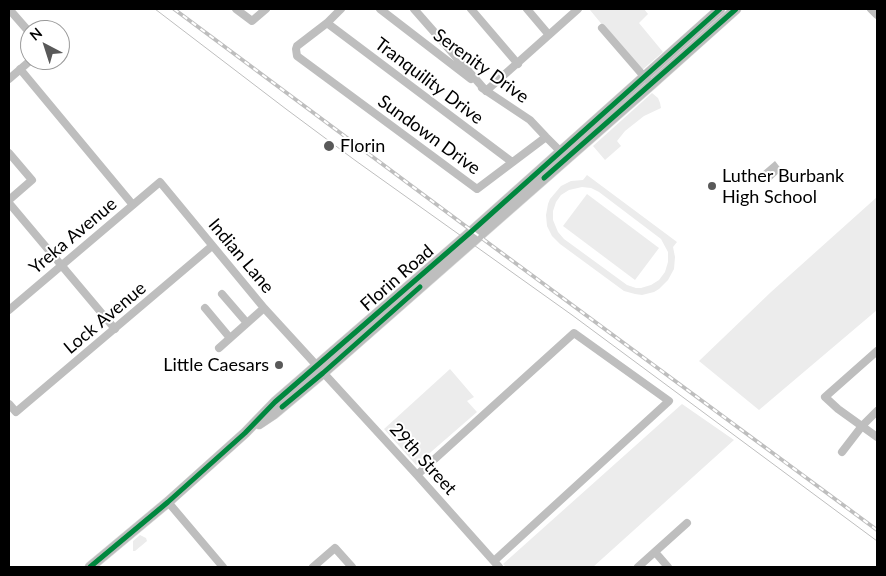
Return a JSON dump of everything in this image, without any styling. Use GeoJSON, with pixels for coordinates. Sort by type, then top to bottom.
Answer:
{"type":"FeatureCollection","features":[{"type":"Feature","properties":{"kind":"main road","name":"Florin Road"},"geometry":{"type":"LineString","coordinates":[[320,369],[559,166],[720,9]]}},
{"type":"Feature","properties":{"kind":"main road","name":"Florin Road"},"geometry":{"type":"LineString","coordinates":[[90,567],[168,502],[245,433],[274,414],[320,369],[588,127],[736,9]]}},
{"type":"Feature","properties":{"kind":"main road"},"geometry":{"type":"LineString","coordinates":[[559,166],[561,152]]}},
{"type":"Feature","properties":{"kind":"street"},"geometry":{"type":"LineString","coordinates":[[9,9],[20,22]]}},
{"type":"Feature","properties":{"kind":"street"},"geometry":{"type":"LineString","coordinates":[[236,9],[252,21],[266,9]]}},
{"type":"Feature","properties":{"kind":"street"},"geometry":{"type":"LineString","coordinates":[[327,23],[341,9]]}},
{"type":"Feature","properties":{"kind":"street","name":"Serenity Drive"},"geometry":{"type":"LineString","coordinates":[[380,9],[486,91],[530,120],[561,152]]}},
{"type":"Feature","properties":{"kind":"street"},"geometry":{"type":"LineString","coordinates":[[414,9],[486,91],[578,9]]}},
{"type":"Feature","properties":{"kind":"street"},"geometry":{"type":"LineString","coordinates":[[471,9],[518,64]]}},
{"type":"Feature","properties":{"kind":"street"},"geometry":{"type":"LineString","coordinates":[[527,9],[549,35]]}},
{"type":"Feature","properties":{"kind":"street"},"geometry":{"type":"LineString","coordinates":[[871,9],[877,15]]}},
{"type":"Feature","properties":{"kind":"street","name":"Sundown Drive"},"geometry":{"type":"LineString","coordinates":[[327,23],[298,45],[296,53],[300,59],[477,189],[546,137]]}},
{"type":"Feature","properties":{"kind":"street","name":"Tranquility Drive"},"geometry":{"type":"LineString","coordinates":[[327,23],[512,162]]}},
{"type":"Feature","properties":{"kind":"street"},"geometry":{"type":"LineString","coordinates":[[602,28],[648,80]]}},
{"type":"Feature","properties":{"kind":"street"},"geometry":{"type":"LineString","coordinates":[[9,79],[20,69]]}},
{"type":"Feature","properties":{"kind":"street"},"geometry":{"type":"LineString","coordinates":[[21,70],[133,205]]}},
{"type":"Feature","properties":{"kind":"street"},"geometry":{"type":"LineString","coordinates":[[9,153],[32,180],[9,202],[115,328]]}},
{"type":"Feature","properties":{"kind":"street","name":"Indian Lane"},"geometry":{"type":"LineString","coordinates":[[133,205],[160,182],[264,308],[320,369]]}},
{"type":"Feature","properties":{"kind":"street","name":"Yreka Avenue"},"geometry":{"type":"LineString","coordinates":[[9,310],[133,205]]}},
{"type":"Feature","properties":{"kind":"street","name":"Lock Avenue"},"geometry":{"type":"LineString","coordinates":[[9,404],[16,412],[212,246]]}},
{"type":"Feature","properties":{"kind":"street"},"geometry":{"type":"LineString","coordinates":[[222,294],[247,323]]}},
{"type":"Feature","properties":{"kind":"street"},"geometry":{"type":"LineString","coordinates":[[204,308],[230,338]]}},
{"type":"Feature","properties":{"kind":"street"},"geometry":{"type":"LineString","coordinates":[[219,348],[264,308]]}},
{"type":"Feature","properties":{"kind":"street"},"geometry":{"type":"LineString","coordinates":[[417,475],[574,333],[669,401],[570,492],[496,564]]}},
{"type":"Feature","properties":{"kind":"street"},"geometry":{"type":"LineString","coordinates":[[877,351],[826,398],[877,437]]}},
{"type":"Feature","properties":{"kind":"street","name":"29th Street"},"geometry":{"type":"LineString","coordinates":[[320,369],[496,564]]}},
{"type":"Feature","properties":{"kind":"street"},"geometry":{"type":"LineString","coordinates":[[842,452],[862,426],[877,411]]}},
{"type":"Feature","properties":{"kind":"street"},"geometry":{"type":"LineString","coordinates":[[168,502],[223,567]]}},
{"type":"Feature","properties":{"kind":"street"},"geometry":{"type":"LineString","coordinates":[[638,567],[687,523]]}},
{"type":"Feature","properties":{"kind":"street"},"geometry":{"type":"LineString","coordinates":[[313,567],[335,548],[352,567]]}},
{"type":"Feature","properties":{"kind":"street"},"geometry":{"type":"LineString","coordinates":[[655,552],[668,567]]}},
{"type":"Feature","properties":{"kind":"shaded area"},"geometry":{"type":"Polygon","coordinates":[[[591,9],[644,9],[648,14],[639,23],[663,52],[642,70],[637,67],[591,9]]]}},
{"type":"Feature","properties":{"kind":"shaded area"},"geometry":{"type":"Polygon","coordinates":[[[652,93],[658,98],[661,108],[644,116],[625,131],[617,141],[621,146],[605,160],[593,146],[652,93]]]}},
{"type":"Feature","properties":{"kind":"shaded area"},"geometry":{"type":"Polygon","coordinates":[[[775,161],[782,170],[769,182],[761,173],[775,161]]]}},
{"type":"Feature","properties":{"kind":"shaded area"},"geometry":{"type":"Polygon","coordinates":[[[587,175],[677,242],[673,247],[675,257],[674,269],[668,280],[659,289],[642,295],[624,291],[560,244],[552,236],[547,226],[546,215],[550,199],[561,186],[571,181],[583,180],[587,175]],[[582,187],[569,190],[561,195],[553,211],[553,220],[558,232],[564,239],[627,285],[641,288],[659,280],[665,272],[668,262],[668,252],[661,239],[591,188],[582,187]]]}},
{"type":"Feature","properties":{"kind":"shaded area"},"geometry":{"type":"Polygon","coordinates":[[[587,194],[659,248],[635,280],[563,226],[587,194]]]}},
{"type":"Feature","properties":{"kind":"shaded area"},"geometry":{"type":"Polygon","coordinates":[[[877,197],[877,310],[759,410],[699,361],[771,292],[877,197]]]}},
{"type":"Feature","properties":{"kind":"shaded area"},"geometry":{"type":"Polygon","coordinates":[[[450,369],[474,397],[467,401],[477,412],[416,465],[384,429],[450,369]]]}},
{"type":"Feature","properties":{"kind":"shaded area"},"geometry":{"type":"Polygon","coordinates":[[[682,404],[734,440],[593,567],[506,567],[503,564],[682,404]]]}},
{"type":"Feature","properties":{"kind":"shaded area"},"geometry":{"type":"Polygon","coordinates":[[[140,535],[146,538],[147,541],[133,551],[133,541],[140,535]]]}},
{"type":"Feature","properties":{"kind":"tram line"},"geometry":{"type":"LineString","coordinates":[[155,9],[356,161],[572,315],[877,541]]}},
{"type":"Feature","properties":{"kind":"railway"},"geometry":{"type":"LineString","coordinates":[[174,9],[877,530]]}},
{"type":"Feature","properties":{"kind":"cycle path"},"geometry":{"type":"LineString","coordinates":[[90,567],[168,502],[245,433],[275,402],[472,231],[720,9]]}},
{"type":"Feature","properties":{"kind":"cycle path"},"geometry":{"type":"LineString","coordinates":[[544,178],[736,9]]}},
{"type":"Feature","properties":{"kind":"cycle path"},"geometry":{"type":"LineString","coordinates":[[282,407],[420,287]]}},
{"type":"Feature","properties":{"kind":"place","name":"Florin"},"geometry":{"type":"Point","coordinates":[329,146]}},
{"type":"Feature","properties":{"kind":"place","name":"Luther Burbank High School"},"geometry":{"type":"Point","coordinates":[712,186]}},
{"type":"Feature","properties":{"kind":"place","name":"Little Caesars"},"geometry":{"type":"Point","coordinates":[279,365]}}]}
